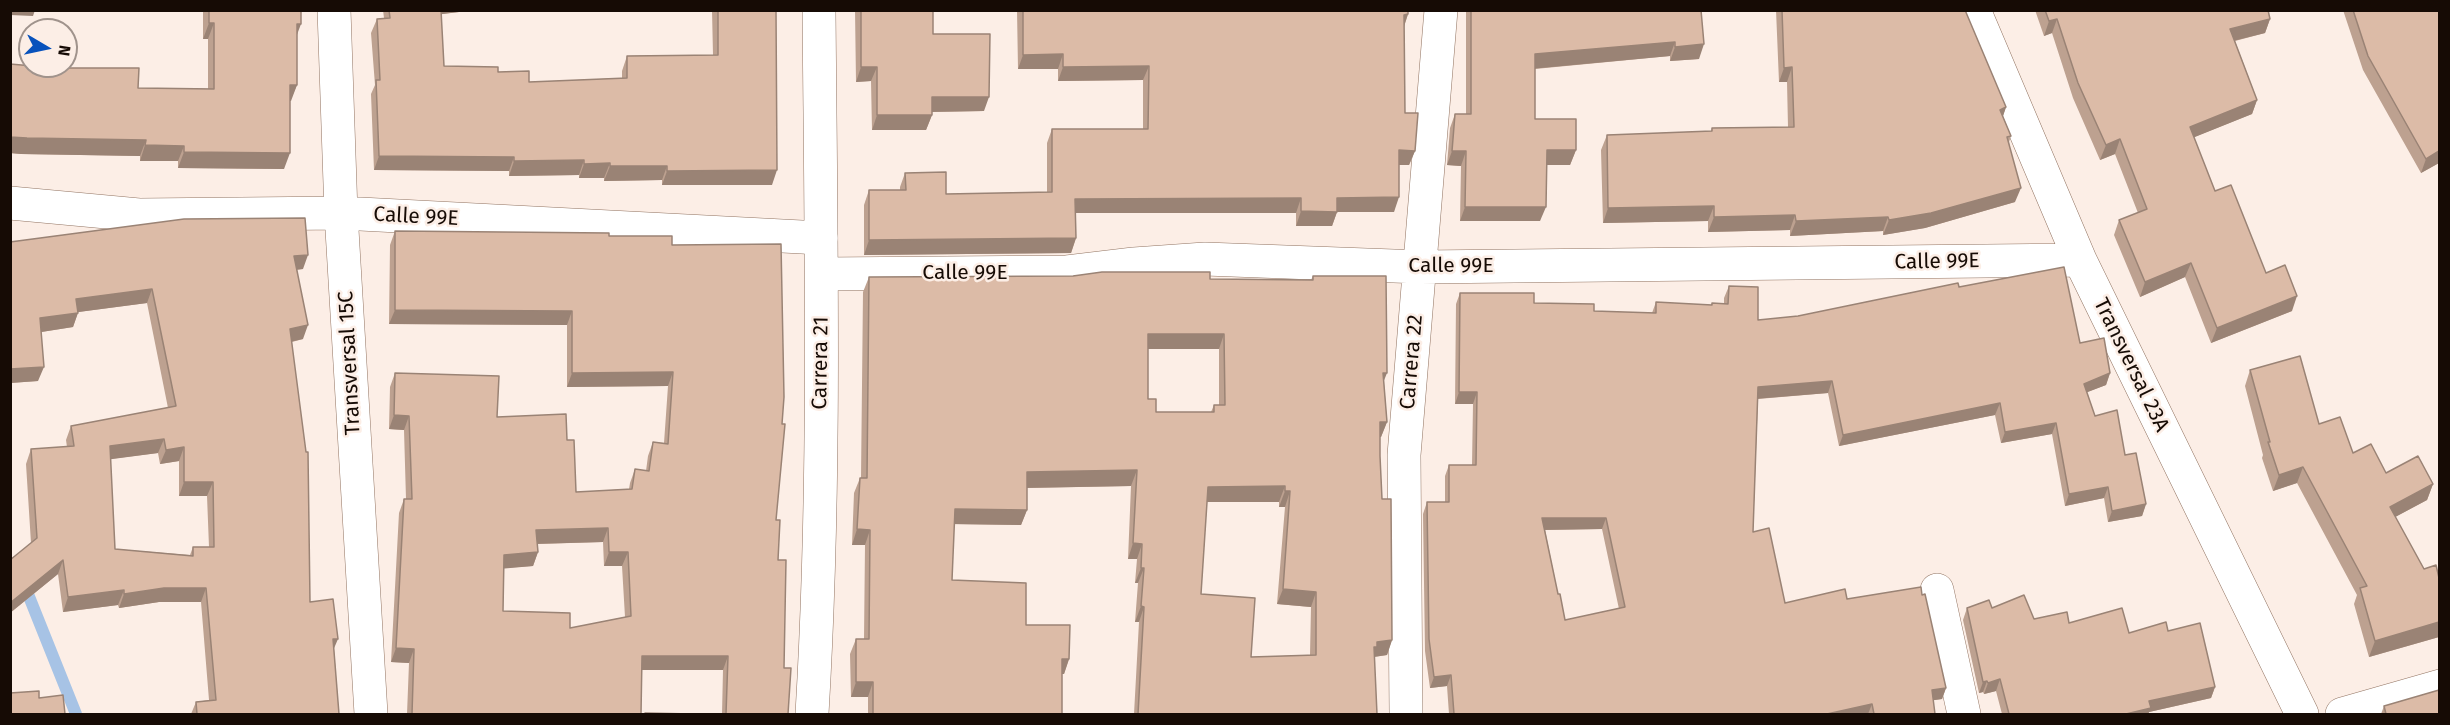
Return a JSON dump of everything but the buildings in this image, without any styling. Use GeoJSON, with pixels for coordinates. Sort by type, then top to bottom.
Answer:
{"type":"FeatureCollection","features":[{"type":"Feature","properties":{"kind":"street","name":"Transversal 15C"},"geometry":{"type":"LineString","coordinates":[[334,10],[341,213],[371,714]]}},
{"type":"Feature","properties":{"kind":"street","name":"Carrera 21"},"geometry":{"type":"LineString","coordinates":[[812,714],[819,585],[822,274],[819,10]]}},
{"type":"Feature","properties":{"kind":"street","name":"Carrera 22"},"geometry":{"type":"LineString","coordinates":[[1406,714],[1404,455],[1441,10]]}},
{"type":"Feature","properties":{"kind":"street","name":"Transversal 23A"},"geometry":{"type":"LineString","coordinates":[[1974,10],[2080,260],[2302,714]]}},
{"type":"Feature","properties":{"kind":"street","name":"Calle 99E"},"geometry":{"type":"LineString","coordinates":[[10,203],[139,215],[341,213],[821,238]]}},
{"type":"Feature","properties":{"kind":"street","name":"Calle 99E"},"geometry":{"type":"LineString","coordinates":[[822,274],[1067,272],[1205,259],[1420,267],[2080,260]]}},
{"type":"Feature","properties":{"kind":"street"},"geometry":{"type":"LineString","coordinates":[[1937,590],[1964,714]]}},
{"type":"Feature","properties":{"kind":"street"},"geometry":{"type":"LineString","coordinates":[[2342,714],[2439,686]]}},
{"type":"Feature","properties":{"kind":"waterway"},"geometry":{"type":"LineString","coordinates":[[10,563],[22,579],[76,714]]}}]}
